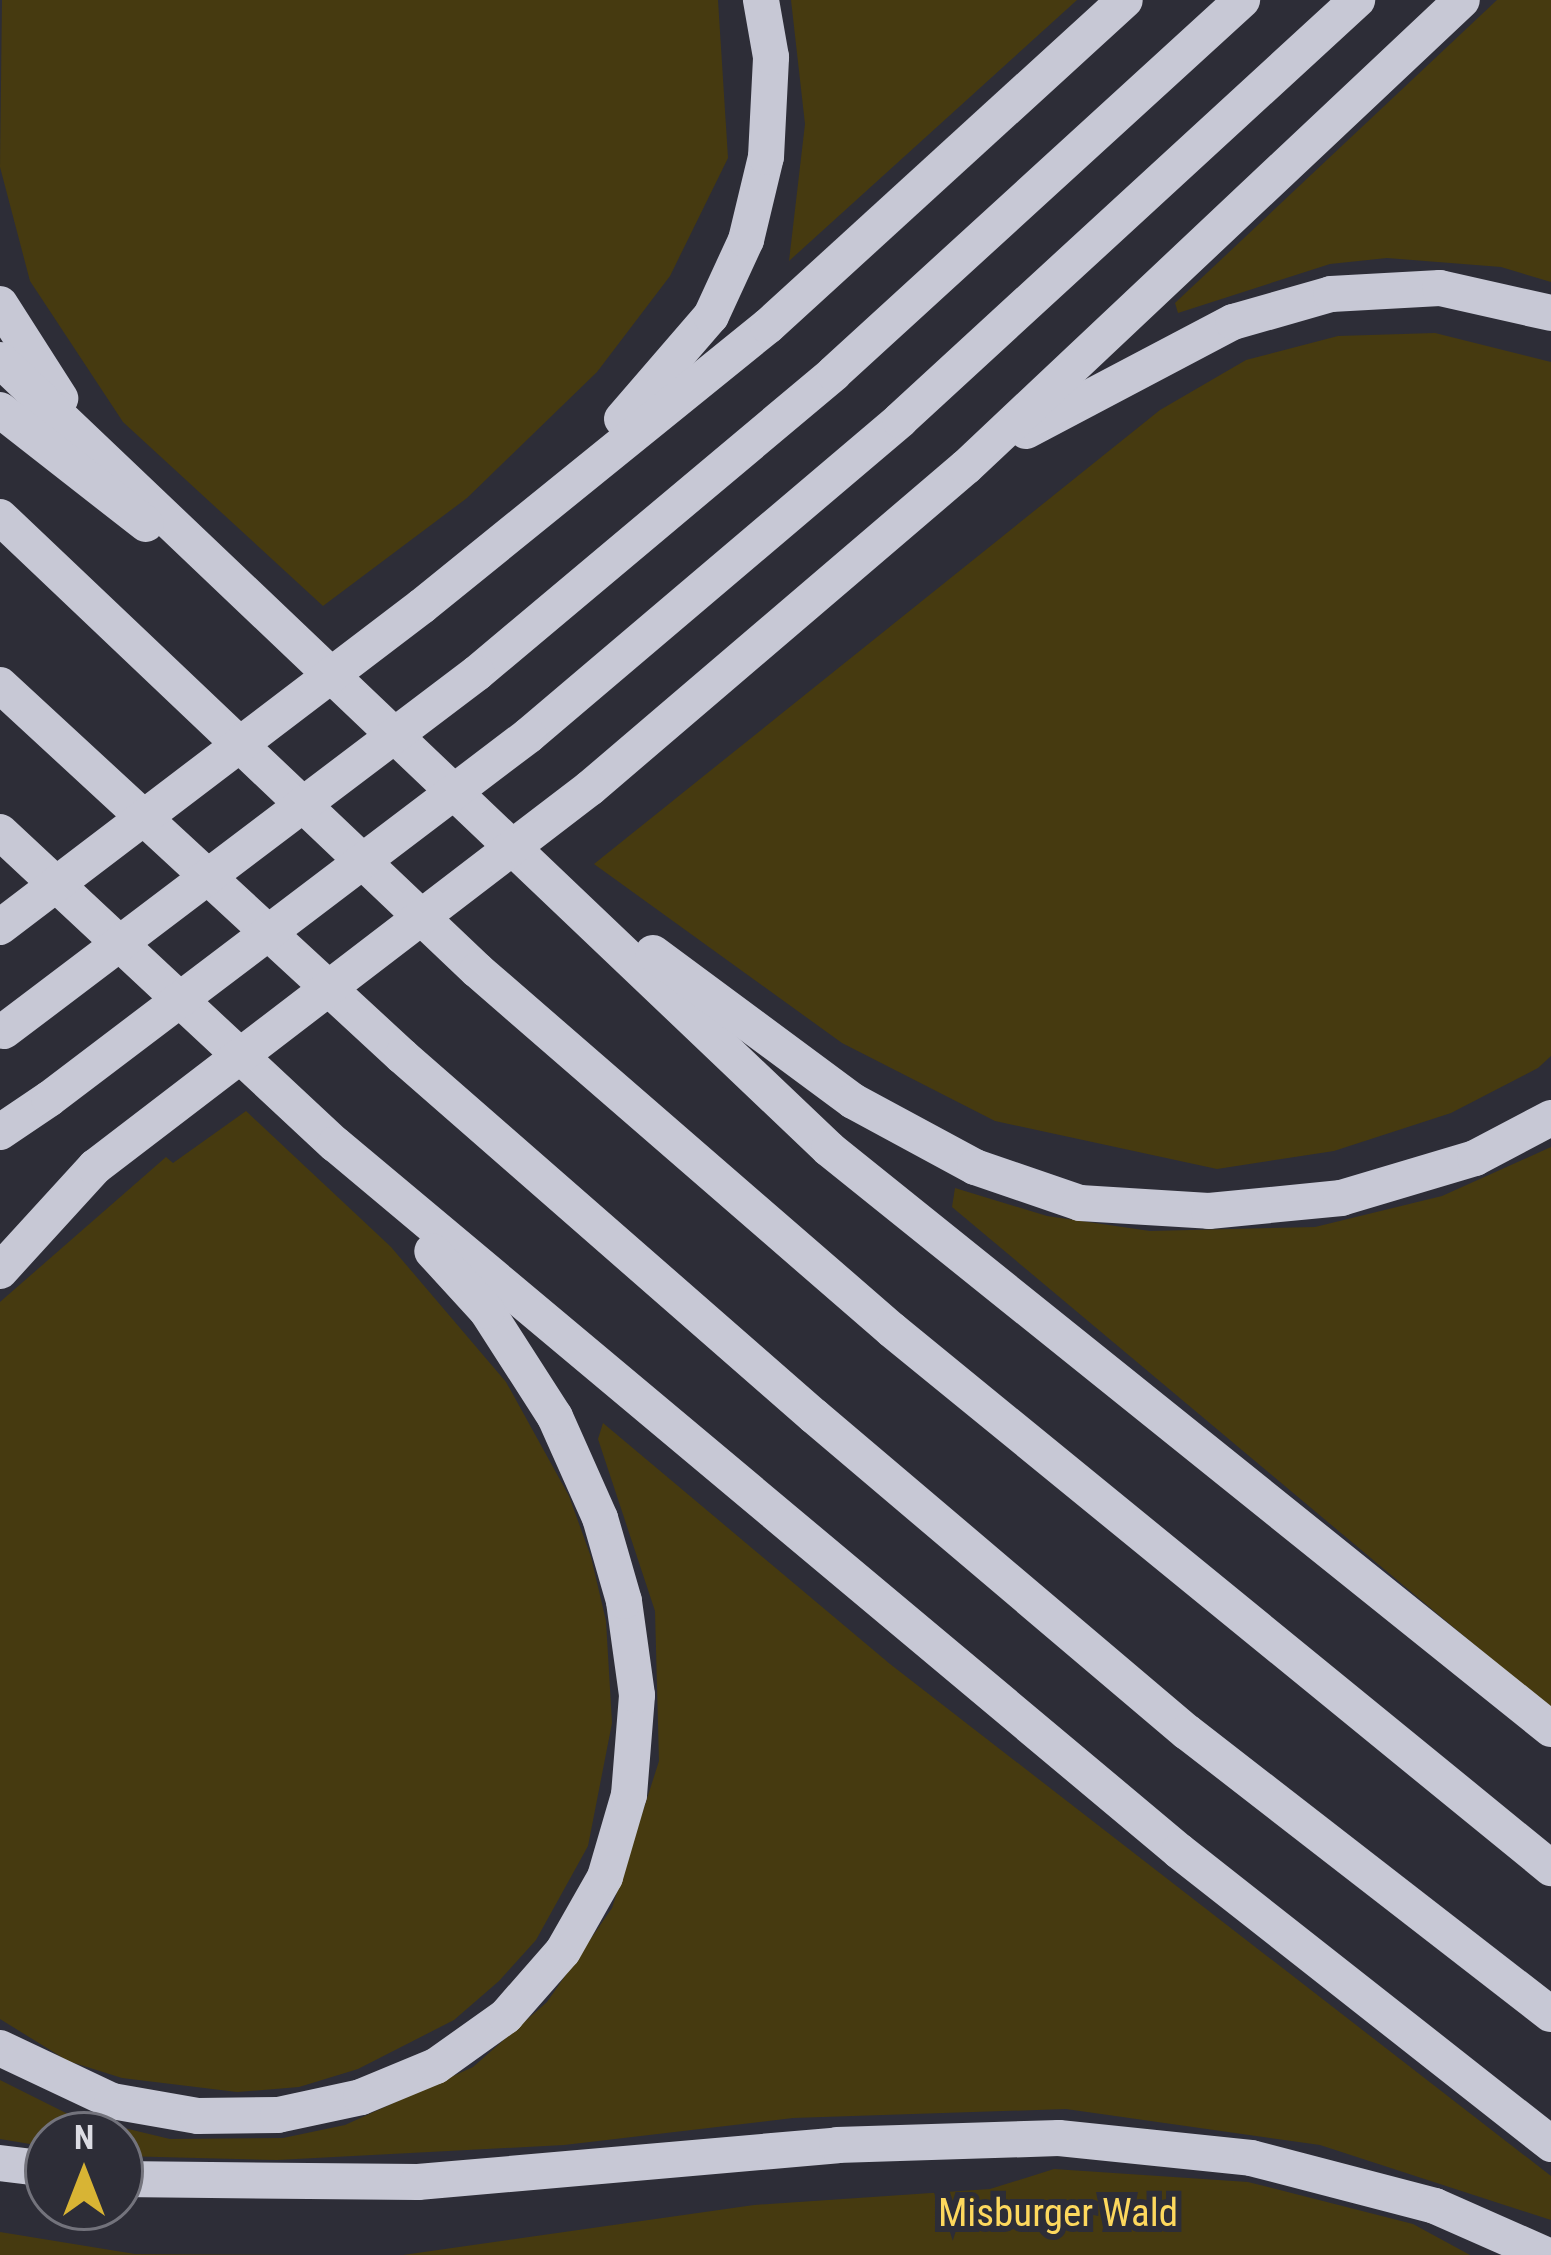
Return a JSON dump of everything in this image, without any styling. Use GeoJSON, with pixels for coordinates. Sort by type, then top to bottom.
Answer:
{"type":"FeatureCollection","features":[{"type":"Feature","properties":{"kind":"highway"},"geometry":{"type":"LineString","coordinates":[[500,540],[639,403],[711,316],[746,240],[766,157],[771,57],[761,0]]}},
{"type":"Feature","properties":{"kind":"highway"},"geometry":{"type":"LineString","coordinates":[[0,927],[422,606],[768,326],[1125,0]]}},
{"type":"Feature","properties":{"kind":"highway"},"geometry":{"type":"LineString","coordinates":[[2,1033],[477,673],[834,373],[1242,0]]}},
{"type":"Feature","properties":{"kind":"highway"},"geometry":{"type":"LineString","coordinates":[[0,1132],[50,1099],[529,735],[900,420],[1357,0]]}},
{"type":"Feature","properties":{"kind":"highway"},"geometry":{"type":"LineString","coordinates":[[0,1232],[95,1167],[590,788],[966,467],[1462,0]]}},
{"type":"Feature","properties":{"kind":"highway"},"geometry":{"type":"LineString","coordinates":[[966,467],[1130,370],[1233,322],[1331,294],[1440,288],[1551,313]]}},
{"type":"Feature","properties":{"kind":"highway"},"geometry":{"type":"LineString","coordinates":[[0,304],[84,437]]}},
{"type":"Feature","properties":{"kind":"highway"},"geometry":{"type":"LineString","coordinates":[[0,360],[557,885],[829,1149],[1551,1730]]}},
{"type":"Feature","properties":{"kind":"highway"},"geometry":{"type":"LineString","coordinates":[[0,410],[310,652]]}},
{"type":"Feature","properties":{"kind":"highway"},"geometry":{"type":"LineString","coordinates":[[0,517],[477,970],[892,1330],[1551,1868]]}},
{"type":"Feature","properties":{"kind":"highway"},"geometry":{"type":"LineString","coordinates":[[0,685],[402,1056],[814,1416],[1187,1732],[1551,2014]]}},
{"type":"Feature","properties":{"kind":"highway"},"geometry":{"type":"LineString","coordinates":[[0,832],[335,1144],[1179,1851],[1551,2144]]}},
{"type":"Feature","properties":{"kind":"highway"},"geometry":{"type":"LineString","coordinates":[[557,885],[853,1101],[976,1167],[1080,1203],[1209,1211],[1341,1198],[1475,1158],[1551,1118]]}},
{"type":"Feature","properties":{"kind":"highway"},"geometry":{"type":"LineString","coordinates":[[0,2048],[112,2101],[198,2116],[278,2115],[362,2097],[436,2066],[506,2016],[563,1951],[604,1877],[629,1795],[637,1694],[624,1601],[600,1518],[555,1417],[487,1311],[335,1144]]}},
{"type":"Feature","properties":{"kind":"highway"},"geometry":{"type":"LineString","coordinates":[[0,1271],[95,1167]]}},
{"type":"Feature","properties":{"kind":"highway"},"geometry":{"type":"LineString","coordinates":[[144,2179],[418,2182],[837,2145],[1059,2138],[1251,2158],[1435,2206],[1546,2255]]}},
{"type":"Feature","properties":{"kind":"green space"},"geometry":{"type":"Polygon","coordinates":[[[2,0],[718,0],[728,158],[670,276],[597,372],[467,498],[323,606],[123,422],[30,281],[0,167],[2,0]]]}},
{"type":"Feature","properties":{"kind":"green space"},"geometry":{"type":"Polygon","coordinates":[[[791,0],[1077,0],[789,261],[805,124],[791,0]]]}},
{"type":"Feature","properties":{"kind":"green space"},"geometry":{"type":"Polygon","coordinates":[[[1497,0],[1551,0],[1551,282],[1501,267],[1387,258],[1330,264],[1178,313],[1175,303],[1497,0]]]}},
{"type":"Feature","properties":{"kind":"green space"},"geometry":{"type":"Polygon","coordinates":[[[1435,333],[1551,362],[1551,1056],[1538,1068],[1451,1113],[1334,1151],[1217,1169],[995,1121],[842,1043],[594,864],[1160,410],[1246,360],[1338,336],[1435,333]]]}},
{"type":"Feature","properties":{"kind":"green space"},"geometry":{"type":"Polygon","coordinates":[[[246,1111],[391,1247],[506,1382],[569,1496],[591,1557],[606,1621],[612,1723],[588,1846],[536,1940],[499,1981],[454,2020],[358,2069],[299,2087],[237,2092],[122,2078],[68,2061],[0,2019],[0,1302],[166,1157],[173,1163],[246,1111]]]}},
{"type":"Feature","properties":{"kind":"green space"},"geometry":{"type":"Polygon","coordinates":[[[1551,1147],[1551,1709],[952,1207],[955,1188],[1047,1216],[1150,1231],[1315,1227],[1442,1196],[1551,1147]]]}},
{"type":"Feature","properties":{"kind":"green space"},"geometry":{"type":"Polygon","coordinates":[[[603,1423],[890,1664],[1551,2176],[1551,2220],[1320,2145],[1066,2109],[793,2118],[564,2145],[277,2160],[144,2157],[144,2133],[170,2139],[283,2138],[345,2125],[473,2067],[547,2002],[612,1908],[659,1761],[655,1611],[598,1439],[603,1423]]]}},
{"type":"Feature","properties":{"kind":"green space"},"geometry":{"type":"Polygon","coordinates":[[[0,2080],[62,2111],[24,2111],[24,2143],[0,2139],[0,2080]]]}},
{"type":"Feature","properties":{"kind":"green space","name":"Misburger Wald"},"geometry":{"type":"Polygon","coordinates":[[[1054,2169],[1248,2182],[1413,2224],[1470,2255],[403,2255],[754,2205],[990,2189],[1054,2169]]]}},
{"type":"Feature","properties":{"kind":"green space"},"geometry":{"type":"Polygon","coordinates":[[[0,2232],[135,2254],[308,2255],[0,2255],[0,2232]]]}}]}
